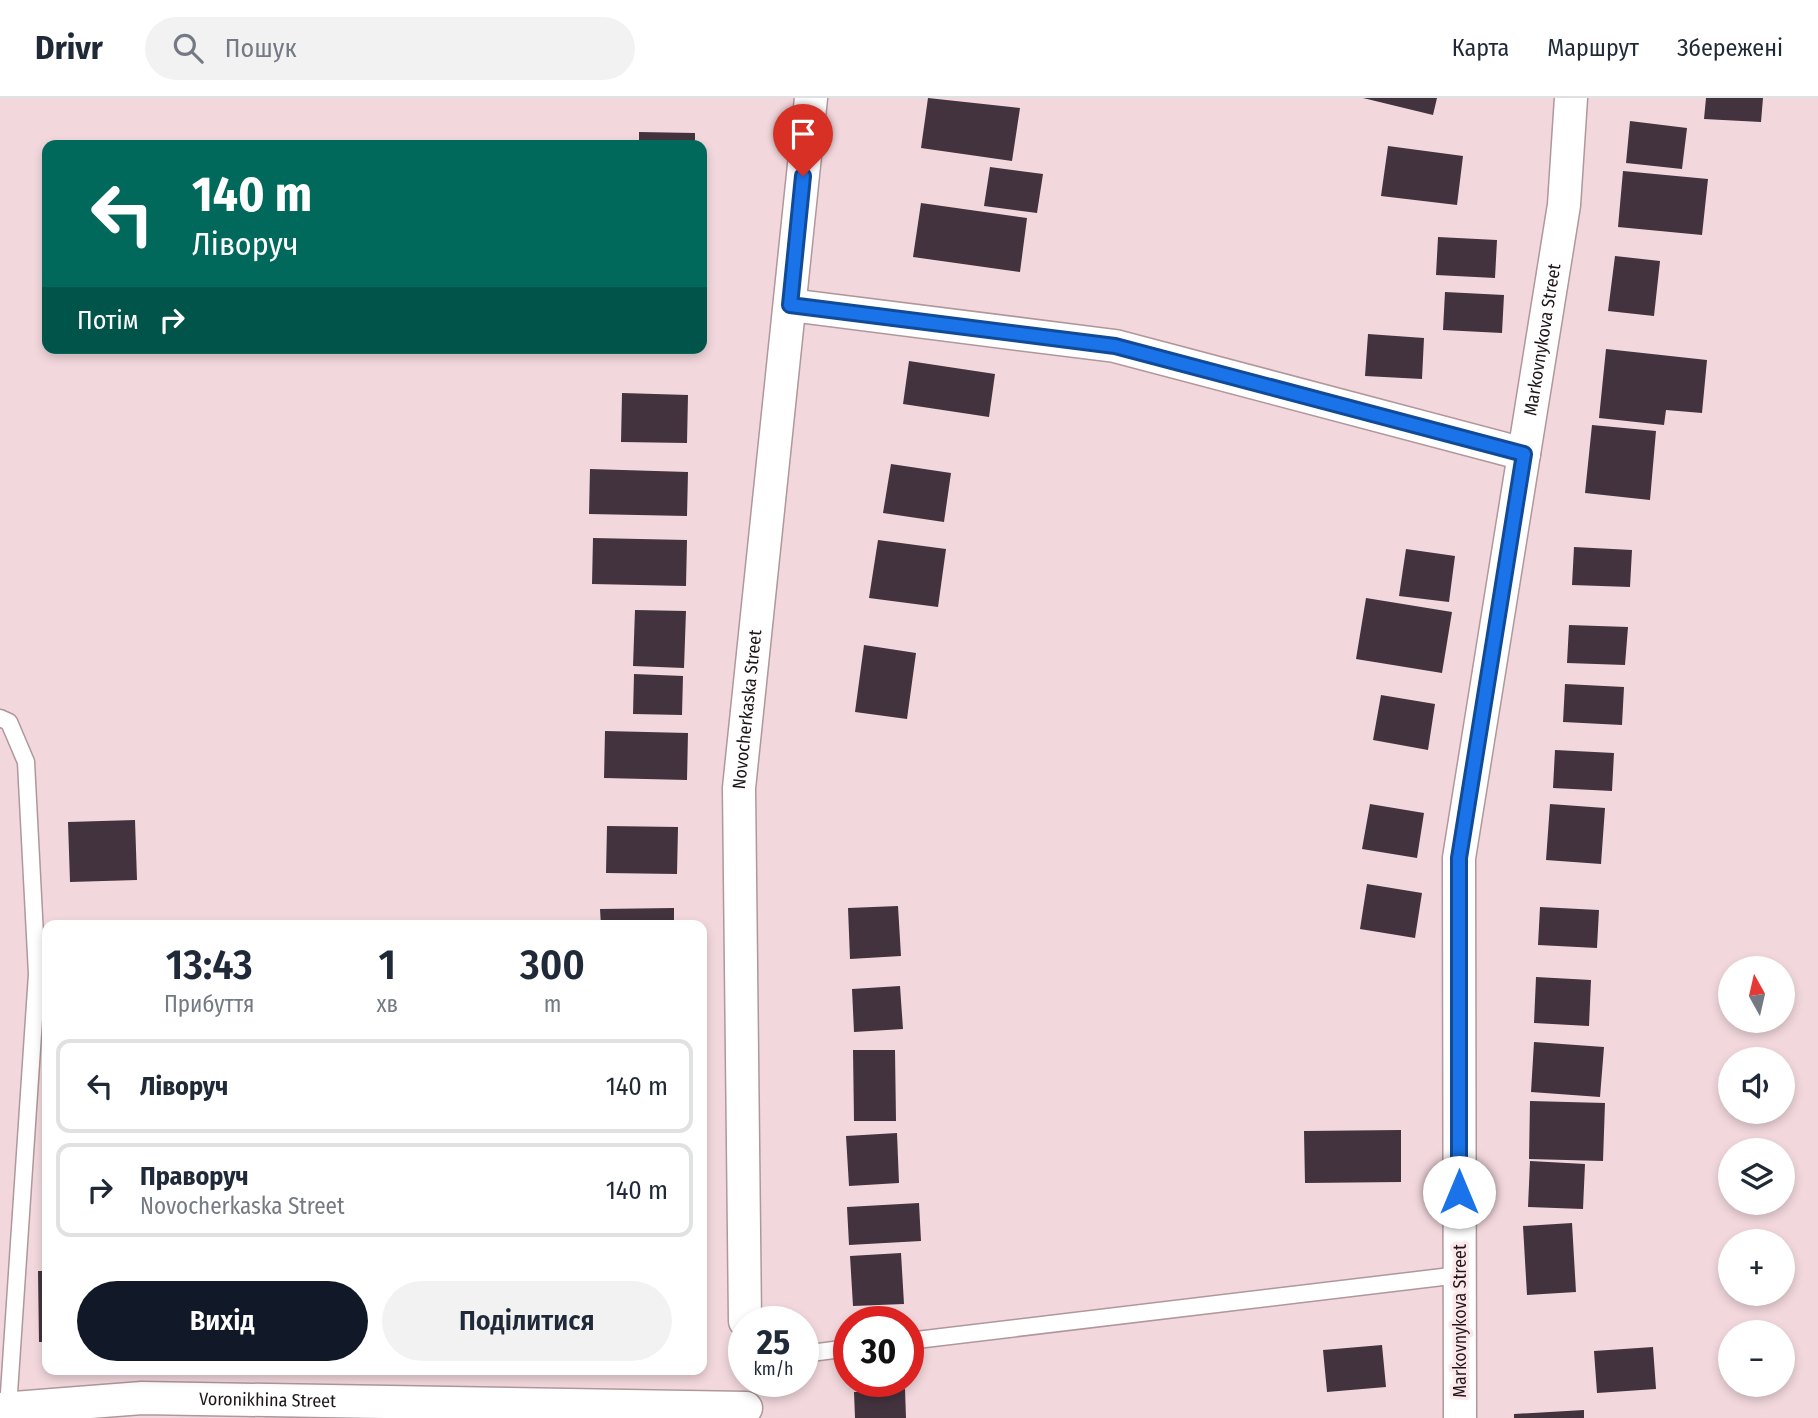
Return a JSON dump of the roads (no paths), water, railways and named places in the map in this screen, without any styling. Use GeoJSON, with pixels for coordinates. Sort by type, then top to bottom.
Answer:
{"type":"FeatureCollection","features":[{"type":"Feature","properties":{"kind":"street","name":"Novocherkaska Street"},"geometry":{"type":"LineString","coordinates":[[745,1306],[739,788],[811,98]]}},
{"type":"Feature","properties":{"kind":"street","name":"Markovnykova Street"},"geometry":{"type":"LineString","coordinates":[[1460,1418],[1459,858],[1564,205],[1571,98]]}},
{"type":"Feature","properties":{"kind":"street"},"geometry":{"type":"LineString","coordinates":[[790,305],[1115,346],[1524,454]]}},
{"type":"Feature","properties":{"kind":"street","name":"Voronikhina Street"},"geometry":{"type":"LineString","coordinates":[[4,1409],[142,1398],[746,1402]]}},
{"type":"Feature","properties":{"kind":"lane"},"geometry":{"type":"LineString","coordinates":[[0,718],[9,722],[26,762],[37,974],[4,1409]]}},
{"type":"Feature","properties":{"kind":"lane"},"geometry":{"type":"LineString","coordinates":[[924,1339],[1460,1275]]}}]}
